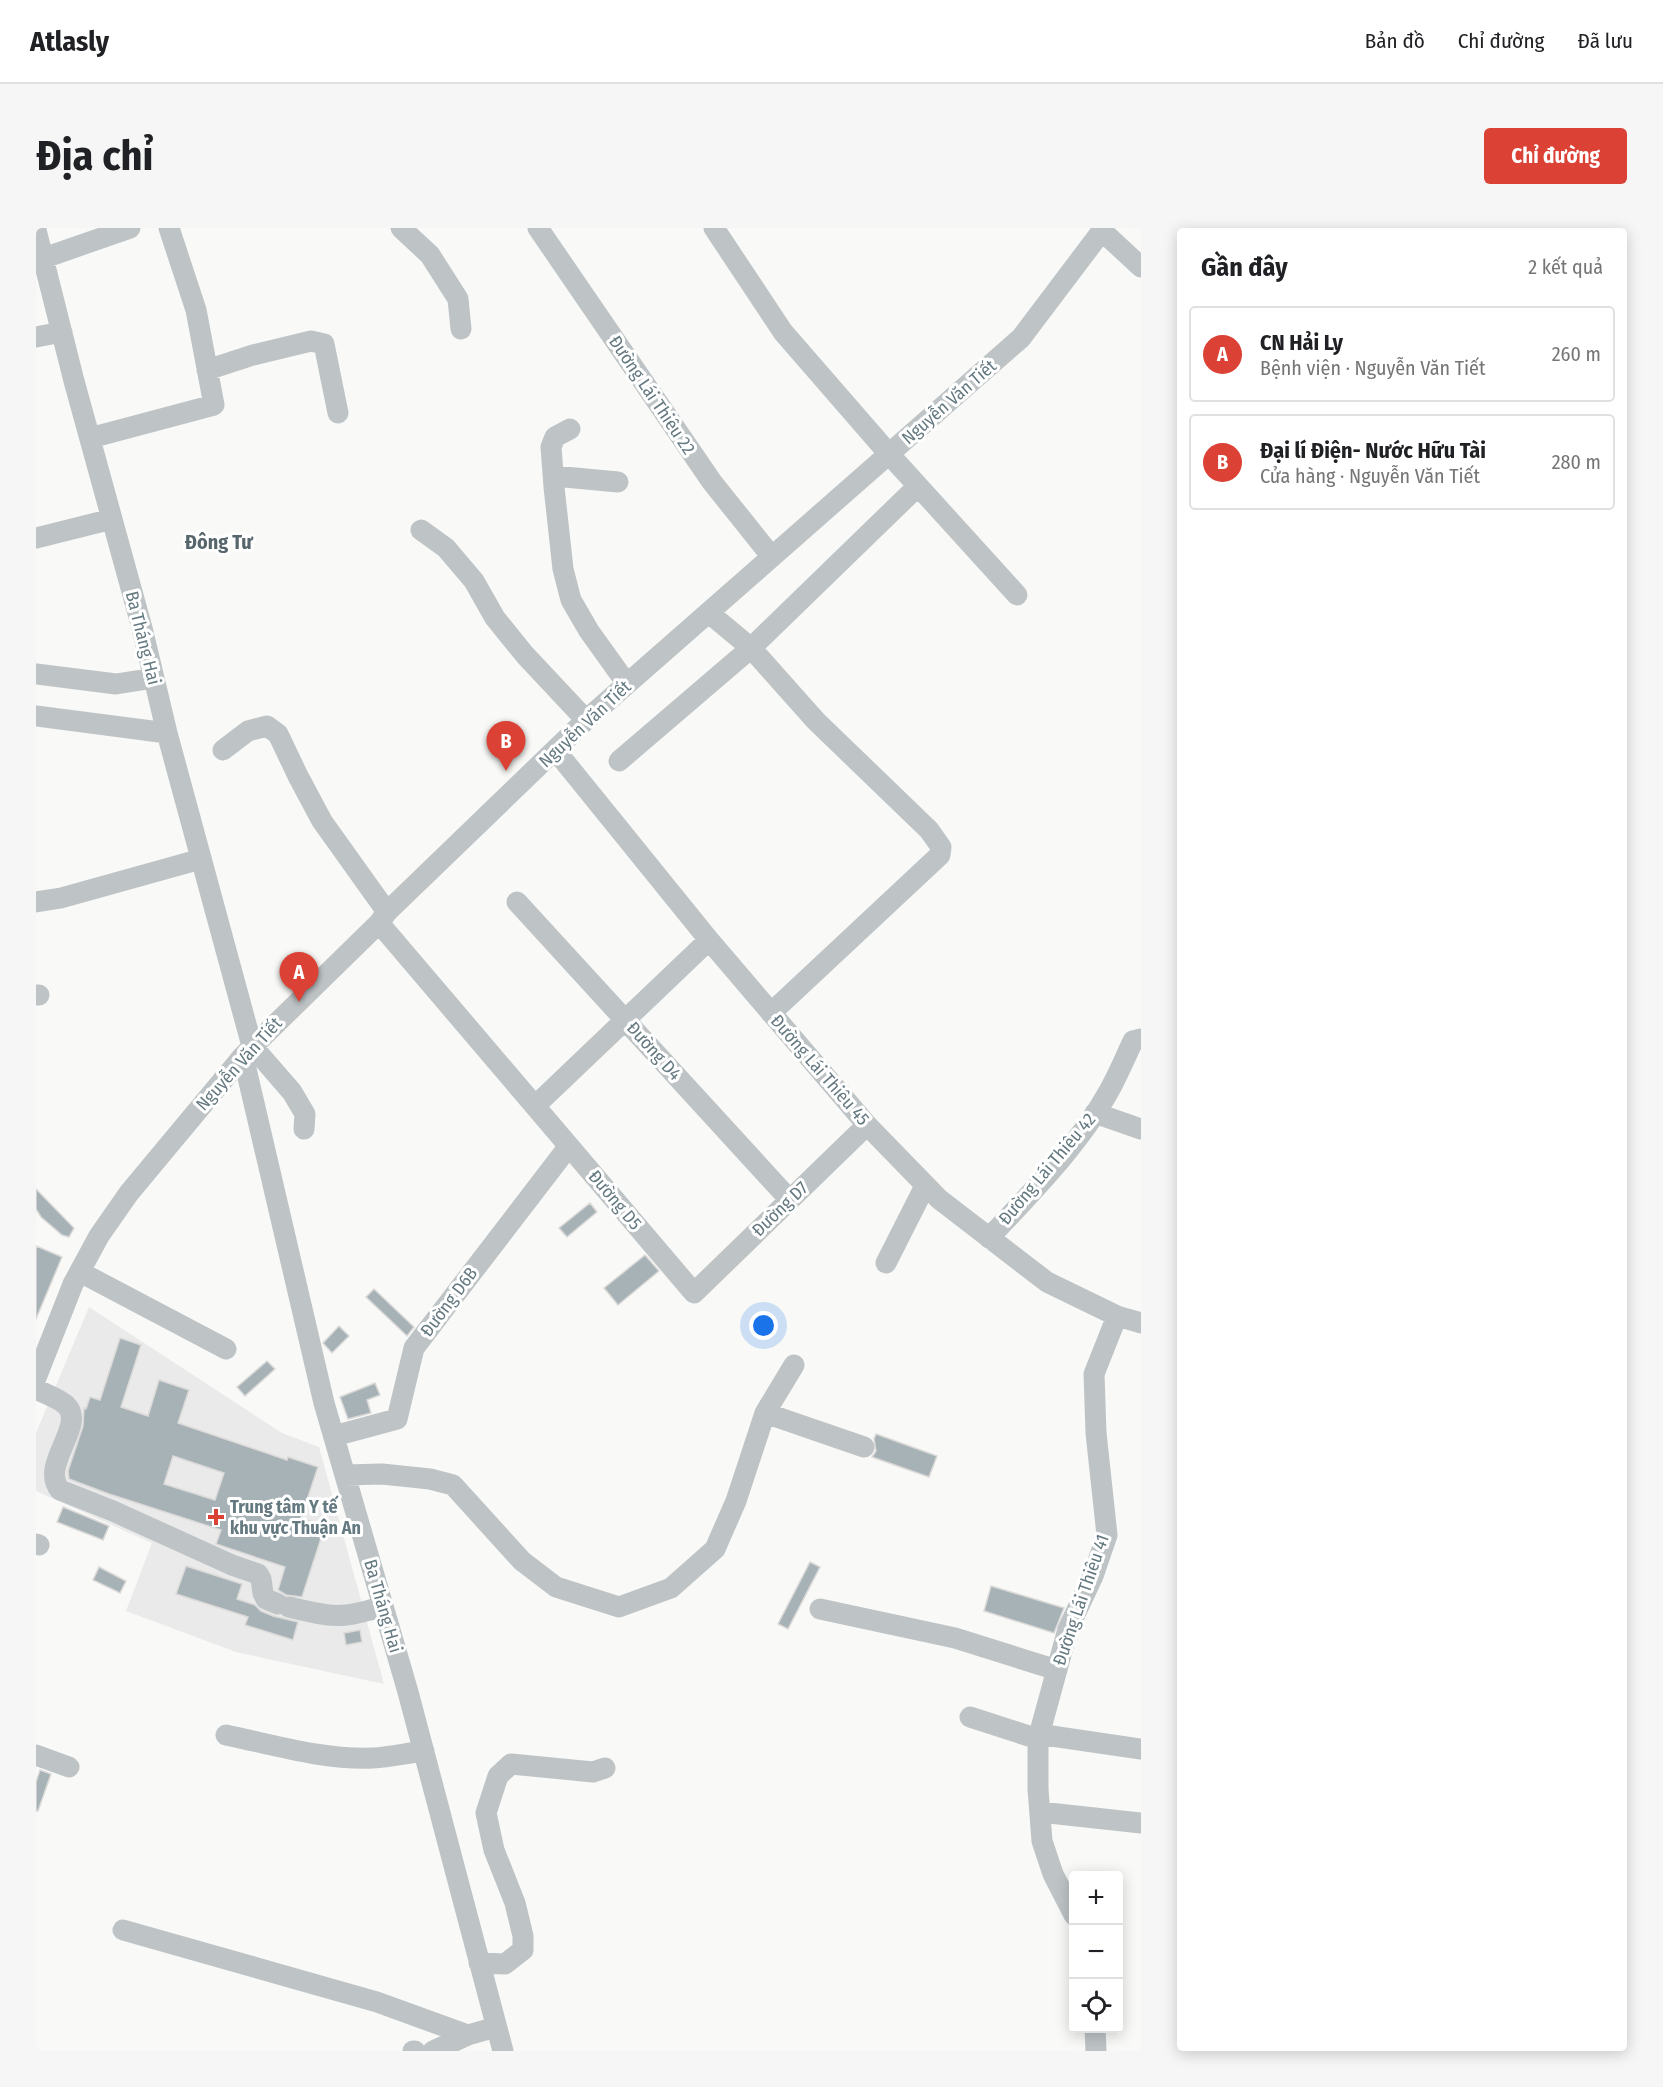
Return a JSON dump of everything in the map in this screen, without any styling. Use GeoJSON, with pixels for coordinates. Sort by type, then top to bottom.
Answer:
{"type":"FeatureCollection","features":[{"type":"Feature","properties":{"kind":"street"},"geometry":{"type":"LineString","coordinates":[[44,258],[130,228]]}},
{"type":"Feature","properties":{"kind":"street"},"geometry":{"type":"LineString","coordinates":[[90,438],[214,405],[196,310],[169,228]]}},
{"type":"Feature","properties":{"kind":"street"},"geometry":{"type":"LineString","coordinates":[[401,228],[430,255],[458,299],[461,329]]}},
{"type":"Feature","properties":{"kind":"street","name":"Đường Lái Thiêu 22"},"geometry":{"type":"LineString","coordinates":[[538,228],[712,482],[772,557]]}},
{"type":"Feature","properties":{"kind":"street"},"geometry":{"type":"LineString","coordinates":[[714,228],[783,332],[889,454],[1017,595]]}},
{"type":"Feature","properties":{"kind":"street"},"geometry":{"type":"LineString","coordinates":[[1103,229],[1141,267]]}},
{"type":"Feature","properties":{"kind":"street","name":"Nguyễn Văn Tiết"},"geometry":{"type":"LineString","coordinates":[[36,1378],[80,1272],[99,1236],[129,1193],[248,1051],[586,720],[1021,338],[1103,229]]}},
{"type":"Feature","properties":{"kind":"street","name":"Ba Tháng Hai"},"geometry":{"type":"LineString","coordinates":[[36,230],[201,859],[248,1051],[324,1403],[424,1751],[503,2051]]}},
{"type":"Feature","properties":{"kind":"street"},"geometry":{"type":"LineString","coordinates":[[36,337],[62,332]]}},
{"type":"Feature","properties":{"kind":"street"},"geometry":{"type":"LineString","coordinates":[[207,370],[253,355],[311,341],[324,344],[338,413]]}},
{"type":"Feature","properties":{"kind":"street"},"geometry":{"type":"LineString","coordinates":[[570,429],[559,434],[552,441],[551,455],[563,569],[571,600],[589,631],[627,684]]}},
{"type":"Feature","properties":{"kind":"street"},"geometry":{"type":"LineString","coordinates":[[554,476],[618,482]]}},
{"type":"Feature","properties":{"kind":"street"},"geometry":{"type":"LineString","coordinates":[[619,761],[751,648],[918,486]]}},
{"type":"Feature","properties":{"kind":"street"},"geometry":{"type":"LineString","coordinates":[[36,538],[112,519]]}},
{"type":"Feature","properties":{"kind":"street"},"geometry":{"type":"LineString","coordinates":[[422,530],[453,556],[474,581],[495,618],[525,656],[586,720]]}},
{"type":"Feature","properties":{"kind":"street"},"geometry":{"type":"LineString","coordinates":[[709,613],[751,648],[816,722],[929,830],[941,847],[940,855],[771,1013]]}},
{"type":"Feature","properties":{"kind":"street"},"geometry":{"type":"LineString","coordinates":[[36,674],[116,684],[154,678]]}},
{"type":"Feature","properties":{"kind":"street"},"geometry":{"type":"LineString","coordinates":[[36,716],[167,733]]}},
{"type":"Feature","properties":{"kind":"street","name":"Đường D5"},"geometry":{"type":"LineString","coordinates":[[223,750],[248,731],[267,726],[278,734],[322,821],[383,917],[535,1106],[694,1293]]}},
{"type":"Feature","properties":{"kind":"street","name":"Đường Lái Thiêu 45"},"geometry":{"type":"LineString","coordinates":[[556,751],[709,940],[867,1125],[925,1186],[1047,1282],[1117,1316],[1141,1323]]}},
{"type":"Feature","properties":{"kind":"street"},"geometry":{"type":"LineString","coordinates":[[36,902],[60,898],[201,859]]}},
{"type":"Feature","properties":{"kind":"street","name":"Đường D4"},"geometry":{"type":"LineString","coordinates":[[518,902],[790,1200]]}},
{"type":"Feature","properties":{"kind":"street"},"geometry":{"type":"LineString","coordinates":[[535,1106],[709,940]]}},
{"type":"Feature","properties":{"kind":"street","name":"Đường Lái Thiêu 42"},"geometry":{"type":"LineString","coordinates":[[989,1238],[1032,1192],[1079,1135],[1108,1092],[1133,1041],[1141,1039]]}},
{"type":"Feature","properties":{"kind":"street"},"geometry":{"type":"LineString","coordinates":[[248,1051],[291,1092],[306,1114],[304,1129]]}},
{"type":"Feature","properties":{"kind":"street"},"geometry":{"type":"LineString","coordinates":[[1095,1113],[1141,1129]]}},
{"type":"Feature","properties":{"kind":"street","name":"Đường D7"},"geometry":{"type":"LineString","coordinates":[[694,1293],[867,1125]]}},
{"type":"Feature","properties":{"kind":"street","name":"Đường D6B"},"geometry":{"type":"LineString","coordinates":[[334,1436],[397,1419],[414,1348],[569,1146]]}},
{"type":"Feature","properties":{"kind":"street"},"geometry":{"type":"LineString","coordinates":[[886,1263],[925,1186]]}},
{"type":"Feature","properties":{"kind":"street"},"geometry":{"type":"LineString","coordinates":[[80,1272],[226,1349]]}},
{"type":"Feature","properties":{"kind":"street","name":"Đường Lái Thiêu 41"},"geometry":{"type":"LineString","coordinates":[[1069,1905],[1053,1874],[1042,1841],[1038,1737],[1068,1629],[1093,1576],[1107,1536],[1096,1433],[1094,1374],[1117,1316]]}},
{"type":"Feature","properties":{"kind":"street"},"geometry":{"type":"LineString","coordinates":[[345,1475],[382,1474],[430,1479],[453,1485],[522,1561],[556,1587],[619,1607],[670,1588],[715,1549],[736,1501],[765,1413],[794,1365]]}},
{"type":"Feature","properties":{"kind":"street"},"geometry":{"type":"LineString","coordinates":[[36,1389],[63,1404],[70,1412],[70,1424],[53,1473],[60,1490],[113,1511],[232,1565],[258,1574],[266,1599],[339,1617],[383,1606]]}},
{"type":"Feature","properties":{"kind":"street"},"geometry":{"type":"LineString","coordinates":[[765,1413],[864,1447]]}},
{"type":"Feature","properties":{"kind":"street"},"geometry":{"type":"LineString","coordinates":[[820,1609],[954,1638],[1057,1670]]}},
{"type":"Feature","properties":{"kind":"street"},"geometry":{"type":"LineString","coordinates":[[970,1717],[1038,1737],[1141,1749]]}},
{"type":"Feature","properties":{"kind":"street"},"geometry":{"type":"LineString","coordinates":[[226,1735],[322,1755],[373,1758],[424,1751]]}},
{"type":"Feature","properties":{"kind":"street"},"geometry":{"type":"LineString","coordinates":[[36,1755],[69,1767]]}},
{"type":"Feature","properties":{"kind":"street"},"geometry":{"type":"LineString","coordinates":[[479,1963],[506,1964],[523,1950],[523,1936],[515,1903],[494,1850],[486,1813],[498,1776],[510,1764],[593,1772],[605,1768]]}},
{"type":"Feature","properties":{"kind":"street"},"geometry":{"type":"LineString","coordinates":[[1040,1812],[1141,1823]]}},
{"type":"Feature","properties":{"kind":"street"},"geometry":{"type":"LineString","coordinates":[[123,1930],[377,2002],[468,2035]]}},
{"type":"Feature","properties":{"kind":"street"},"geometry":{"type":"LineString","coordinates":[[433,2051],[468,2035],[496,2027]]}},
{"type":"Feature","properties":{"kind":"street"},"geometry":{"type":"LineString","coordinates":[[1095,2033],[1096,2051]]}},
{"type":"Feature","properties":{"kind":"shaded area","name":"Trung tâm Y tế khu vực Thuận An"},"geometry":{"type":"Polygon","coordinates":[[[89,1307],[282,1433],[319,1447],[384,1684],[236,1652],[126,1611],[152,1543],[36,1491],[36,1433],[89,1307]]]}},
{"type":"Feature","properties":{"kind":"building"},"geometry":{"type":"Polygon","coordinates":[[[36,1189],[74,1228],[69,1237],[62,1235],[41,1217],[36,1209],[36,1189]]]}},
{"type":"Feature","properties":{"kind":"building"},"geometry":{"type":"Polygon","coordinates":[[[590,1203],[597,1212],[567,1237],[559,1228],[590,1203]]]}},
{"type":"Feature","properties":{"kind":"building"},"geometry":{"type":"Polygon","coordinates":[[[36,1246],[62,1257],[36,1319],[36,1246]]]}},
{"type":"Feature","properties":{"kind":"building"},"geometry":{"type":"Polygon","coordinates":[[[645,1255],[659,1271],[618,1305],[604,1288],[645,1255]]]}},
{"type":"Feature","properties":{"kind":"building"},"geometry":{"type":"Polygon","coordinates":[[[374,1289],[414,1327],[407,1336],[366,1297],[374,1289]]]}},
{"type":"Feature","properties":{"kind":"building"},"geometry":{"type":"Polygon","coordinates":[[[339,1326],[349,1336],[332,1353],[323,1343],[339,1326]]]}},
{"type":"Feature","properties":{"kind":"building"},"geometry":{"type":"Polygon","coordinates":[[[120,1338],[141,1345],[121,1407],[148,1416],[159,1380],[189,1390],[178,1423],[287,1460],[288,1457],[318,1467],[301,1518],[325,1526],[302,1597],[286,1595],[278,1590],[285,1567],[216,1544],[221,1530],[69,1479],[68,1471],[83,1426],[84,1408],[86,1409],[90,1397],[100,1400],[120,1338]],[[173,1456],[164,1484],[215,1500],[224,1473],[173,1456]]]}},
{"type":"Feature","properties":{"kind":"building"},"geometry":{"type":"Polygon","coordinates":[[[267,1361],[275,1369],[245,1396],[237,1387],[267,1361]]]}},
{"type":"Feature","properties":{"kind":"building"},"geometry":{"type":"Polygon","coordinates":[[[375,1383],[380,1395],[367,1400],[371,1413],[348,1419],[340,1397],[375,1383]]]}},
{"type":"Feature","properties":{"kind":"building"},"geometry":{"type":"Polygon","coordinates":[[[876,1434],[937,1456],[929,1477],[872,1457],[876,1451],[874,1439],[876,1434]]]}},
{"type":"Feature","properties":{"kind":"building"},"geometry":{"type":"Polygon","coordinates":[[[63,1507],[109,1526],[103,1540],[57,1522],[63,1507]]]}},
{"type":"Feature","properties":{"kind":"building"},"geometry":{"type":"Polygon","coordinates":[[[810,1562],[820,1567],[788,1629],[778,1624],[810,1562]]]}},
{"type":"Feature","properties":{"kind":"building"},"geometry":{"type":"Polygon","coordinates":[[[186,1566],[242,1584],[237,1599],[255,1605],[261,1611],[273,1616],[298,1622],[293,1640],[245,1625],[248,1617],[176,1594],[186,1566]]]}},
{"type":"Feature","properties":{"kind":"building"},"geometry":{"type":"Polygon","coordinates":[[[99,1567],[126,1581],[120,1593],[93,1580],[99,1567]]]}},
{"type":"Feature","properties":{"kind":"building"},"geometry":{"type":"Polygon","coordinates":[[[991,1586],[1064,1608],[1054,1633],[984,1611],[991,1586]]]}},
{"type":"Feature","properties":{"kind":"building"},"geometry":{"type":"Polygon","coordinates":[[[360,1630],[362,1642],[346,1645],[344,1633],[360,1630]]]}},
{"type":"Feature","properties":{"kind":"building"},"geometry":{"type":"Polygon","coordinates":[[[40,1770],[51,1774],[38,1811],[36,1811],[36,1782],[40,1770]]]}},
{"type":"Feature","properties":{"kind":"place","name":"Đại lí Điện- Nước Hữu Tài"},"geometry":{"type":"Point","coordinates":[506,771]}},
{"type":"Feature","properties":{"kind":"place","name":"CN Hải Ly"},"geometry":{"type":"Point","coordinates":[299,1002]}},
{"type":"Feature","properties":{"kind":"place","name":"Trung tâm Y tế khu vực Thuận An"},"geometry":{"type":"Point","coordinates":[216,1517]}},
{"type":"Feature","properties":{"kind":"district","name":"Đông Tư"},"geometry":{"type":"Point","coordinates":[219,542]}}]}
